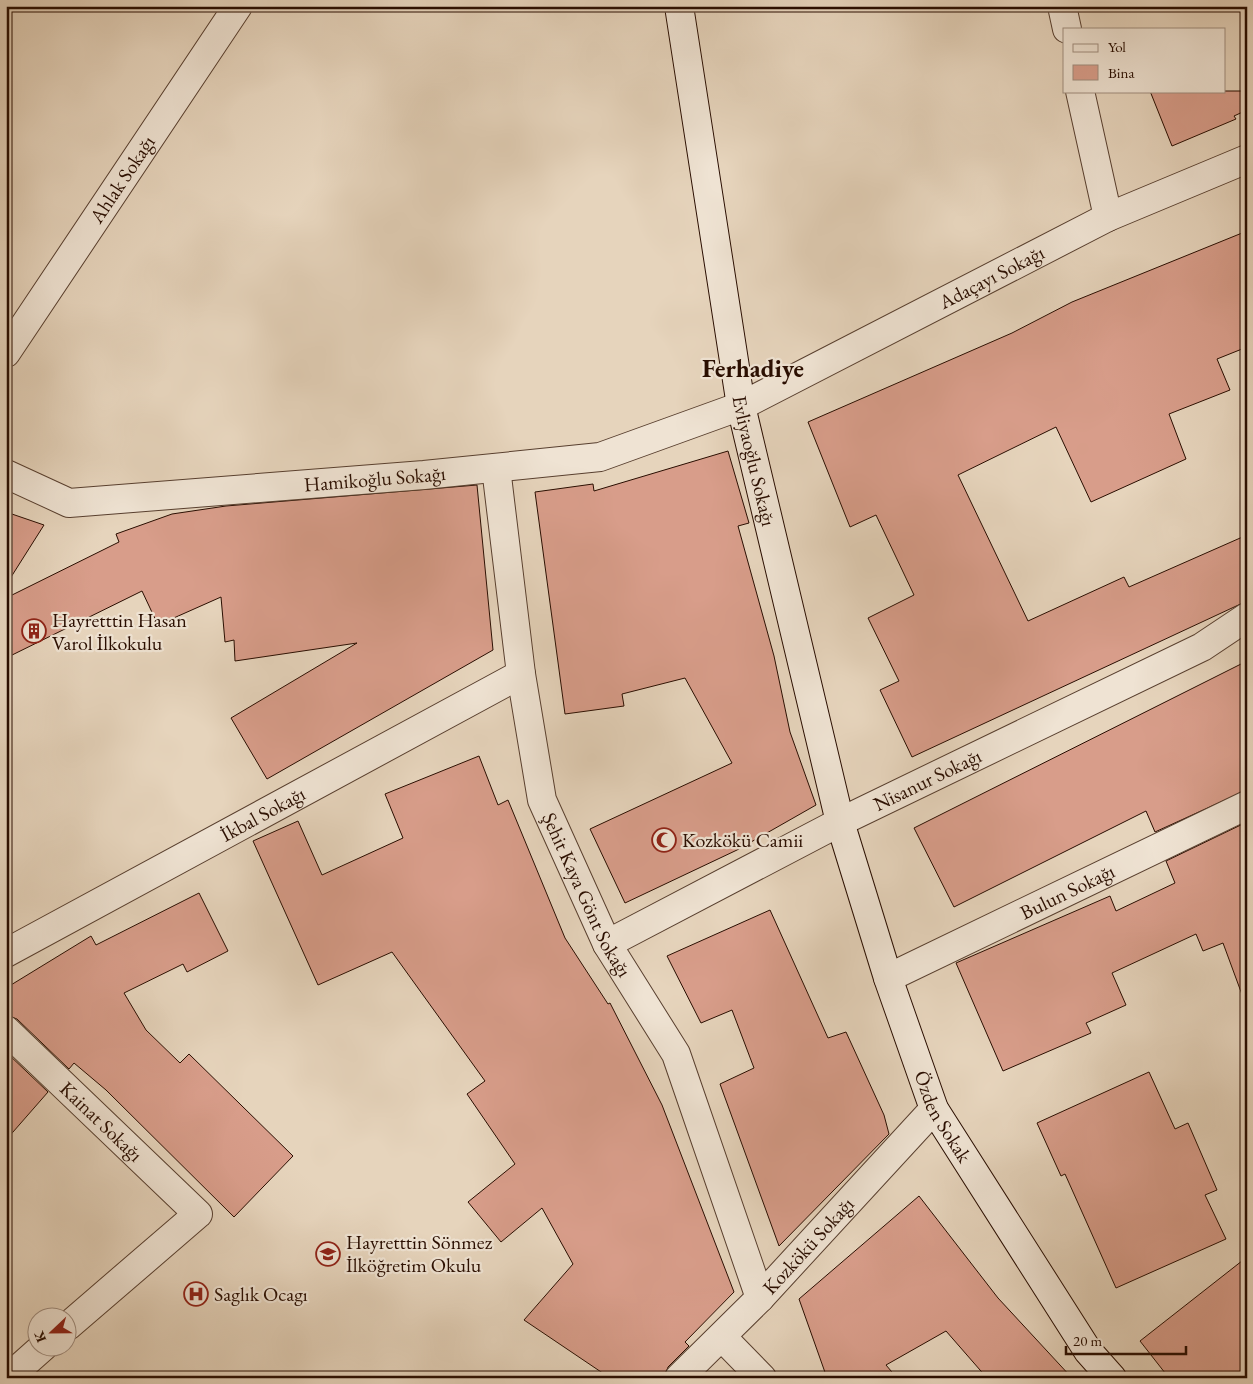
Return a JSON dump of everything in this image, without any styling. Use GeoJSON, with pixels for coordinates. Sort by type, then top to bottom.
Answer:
{"type":"FeatureCollection","features":[{"type":"Feature","properties":{"kind":"street","name":"Ahlak Sokağı"},"geometry":{"type":"LineString","coordinates":[[6,353],[238,6]]}},
{"type":"Feature","properties":{"kind":"street","name":"Evliyaoğlu Sokağı"},"geometry":{"type":"LineString","coordinates":[[679,6],[741,406],[840,822]]}},
{"type":"Feature","properties":{"kind":"street"},"geometry":{"type":"LineString","coordinates":[[1062,6],[1067,28]]}},
{"type":"Feature","properties":{"kind":"street"},"geometry":{"type":"LineString","coordinates":[[1080,92],[1108,217]]}},
{"type":"Feature","properties":{"kind":"street","name":"Adaçayı Sokağı"},"geometry":{"type":"LineString","coordinates":[[741,406],[1108,217],[1247,159]]}},
{"type":"Feature","properties":{"kind":"street","name":"Hamikoğlu Sokağı"},"geometry":{"type":"LineString","coordinates":[[6,474],[69,503],[496,468],[600,457],[741,406]]}},
{"type":"Feature","properties":{"kind":"street","name":"Şehit Kaya Gönt Sokağı"},"geometry":{"type":"LineString","coordinates":[[496,468],[520,674],[542,800],[607,944],[676,1054],[760,1298]]}},
{"type":"Feature","properties":{"kind":"street","name":"Nisanur Sokağı"},"geometry":{"type":"LineString","coordinates":[[607,944],[840,822],[1202,647],[1247,617]]}},
{"type":"Feature","properties":{"kind":"street","name":"İkbal Sokağı"},"geometry":{"type":"LineString","coordinates":[[6,953],[520,674]]}},
{"type":"Feature","properties":{"kind":"street","name":"Bulun Sokağı"},"geometry":{"type":"LineString","coordinates":[[888,978],[1247,806]]}},
{"type":"Feature","properties":{"kind":"street","name":"Özden Sokak"},"geometry":{"type":"LineString","coordinates":[[840,822],[888,978],[934,1109],[1088,1351],[1112,1378]]}},
{"type":"Feature","properties":{"kind":"street","name":"Kainat Sokağı"},"geometry":{"type":"LineString","coordinates":[[6,1030],[198,1214],[78,1317]]}},
{"type":"Feature","properties":{"kind":"street","name":"Kozkökü Sokağı"},"geometry":{"type":"LineString","coordinates":[[679,1378],[760,1298],[934,1109]]}},
{"type":"Feature","properties":{"kind":"street"},"geometry":{"type":"LineString","coordinates":[[722,1337],[762,1378]]}},
{"type":"Feature","properties":{"kind":"street"},"geometry":{"type":"LineString","coordinates":[[8,1378],[33,1356]]}},
{"type":"Feature","properties":{"kind":"building"},"geometry":{"type":"Polygon","coordinates":[[[1247,91],[1247,110],[1234,116],[1236,119],[1172,146],[1150,92],[1247,91]]]}},
{"type":"Feature","properties":{"kind":"building"},"geometry":{"type":"Polygon","coordinates":[[[1247,231],[1247,347],[1217,359],[1230,390],[1169,414],[1186,459],[1091,502],[1056,427],[958,475],[1028,621],[1124,577],[1129,587],[1247,535],[1247,601],[912,757],[880,690],[899,681],[868,618],[914,595],[876,515],[850,527],[808,422],[1012,333],[1072,302],[1247,231]]]}},
{"type":"Feature","properties":{"kind":"building"},"geometry":{"type":"Polygon","coordinates":[[[728,451],[749,523],[738,526],[774,656],[790,732],[816,805],[737,850],[625,903],[590,829],[732,763],[685,678],[622,694],[624,706],[565,714],[535,492],[593,484],[594,491],[728,451]]]}},
{"type":"Feature","properties":{"kind":"building"},"geometry":{"type":"Polygon","coordinates":[[[477,485],[493,650],[267,779],[231,718],[357,643],[235,661],[234,640],[225,642],[221,597],[158,625],[142,591],[6,658],[6,598],[119,542],[116,534],[172,514],[226,506],[477,485]]]}},
{"type":"Feature","properties":{"kind":"building"},"geometry":{"type":"Polygon","coordinates":[[[6,512],[44,525],[6,585],[6,512]]]}},
{"type":"Feature","properties":{"kind":"building"},"geometry":{"type":"Polygon","coordinates":[[[1247,661],[1247,790],[1155,832],[1146,811],[954,907],[914,828],[1247,661]]]}},
{"type":"Feature","properties":{"kind":"building"},"geometry":{"type":"Polygon","coordinates":[[[479,756],[498,805],[508,800],[565,938],[608,1004],[610,1003],[662,1105],[734,1292],[685,1342],[689,1346],[668,1367],[664,1378],[610,1378],[524,1320],[573,1264],[542,1208],[501,1242],[468,1202],[515,1164],[467,1094],[485,1081],[392,952],[318,985],[253,841],[298,821],[322,875],[403,838],[385,794],[479,756]]]}},
{"type":"Feature","properties":{"kind":"building"},"geometry":{"type":"Polygon","coordinates":[[[1247,822],[1247,999],[1244,1000],[1223,943],[1203,951],[1196,934],[1112,973],[1126,1005],[1086,1023],[1091,1033],[1003,1071],[956,963],[1110,896],[1116,911],[1175,883],[1166,861],[1247,822]]]}},
{"type":"Feature","properties":{"kind":"building"},"geometry":{"type":"Polygon","coordinates":[[[199,893],[228,951],[187,972],[183,964],[124,993],[146,1030],[180,1063],[189,1054],[293,1156],[234,1217],[106,1090],[74,1063],[69,1069],[17,1019],[6,1015],[6,988],[91,936],[96,945],[199,893]]]}},
{"type":"Feature","properties":{"kind":"building"},"geometry":{"type":"Polygon","coordinates":[[[770,910],[828,1038],[846,1032],[884,1115],[889,1134],[779,1246],[720,1084],[754,1068],[732,1010],[701,1023],[667,956],[770,910]]]}},
{"type":"Feature","properties":{"kind":"building"},"geometry":{"type":"Polygon","coordinates":[[[6,1052],[48,1092],[6,1140],[6,1052]]]}},
{"type":"Feature","properties":{"kind":"building"},"geometry":{"type":"Polygon","coordinates":[[[1149,1072],[1175,1129],[1188,1123],[1217,1190],[1205,1195],[1226,1239],[1116,1288],[1065,1174],[1061,1176],[1037,1123],[1149,1072]]]}},
{"type":"Feature","properties":{"kind":"building"},"geometry":{"type":"Polygon","coordinates":[[[919,1196],[998,1298],[1072,1378],[987,1378],[946,1331],[886,1365],[897,1378],[827,1378],[799,1299],[919,1196]]]}},
{"type":"Feature","properties":{"kind":"building"},"geometry":{"type":"Polygon","coordinates":[[[1247,1257],[1247,1378],[1169,1378],[1140,1341],[1247,1257]]]}},
{"type":"Feature","properties":{"kind":"place","name":"Hayretttin Hasan Varol İlkokulu"},"geometry":{"type":"Point","coordinates":[34,631]}},
{"type":"Feature","properties":{"kind":"place","name":"Kozkökü Camii"},"geometry":{"type":"Point","coordinates":[664,840]}},
{"type":"Feature","properties":{"kind":"place","name":"Hayretttin Sönmez İlköğretim Okulu"},"geometry":{"type":"Point","coordinates":[328,1254]}},
{"type":"Feature","properties":{"kind":"place","name":"Saglık Ocagı"},"geometry":{"type":"Point","coordinates":[196,1294]}},
{"type":"Feature","properties":{"kind":"district","name":"Ferhadiye"},"geometry":{"type":"Point","coordinates":[753,368]}}]}
